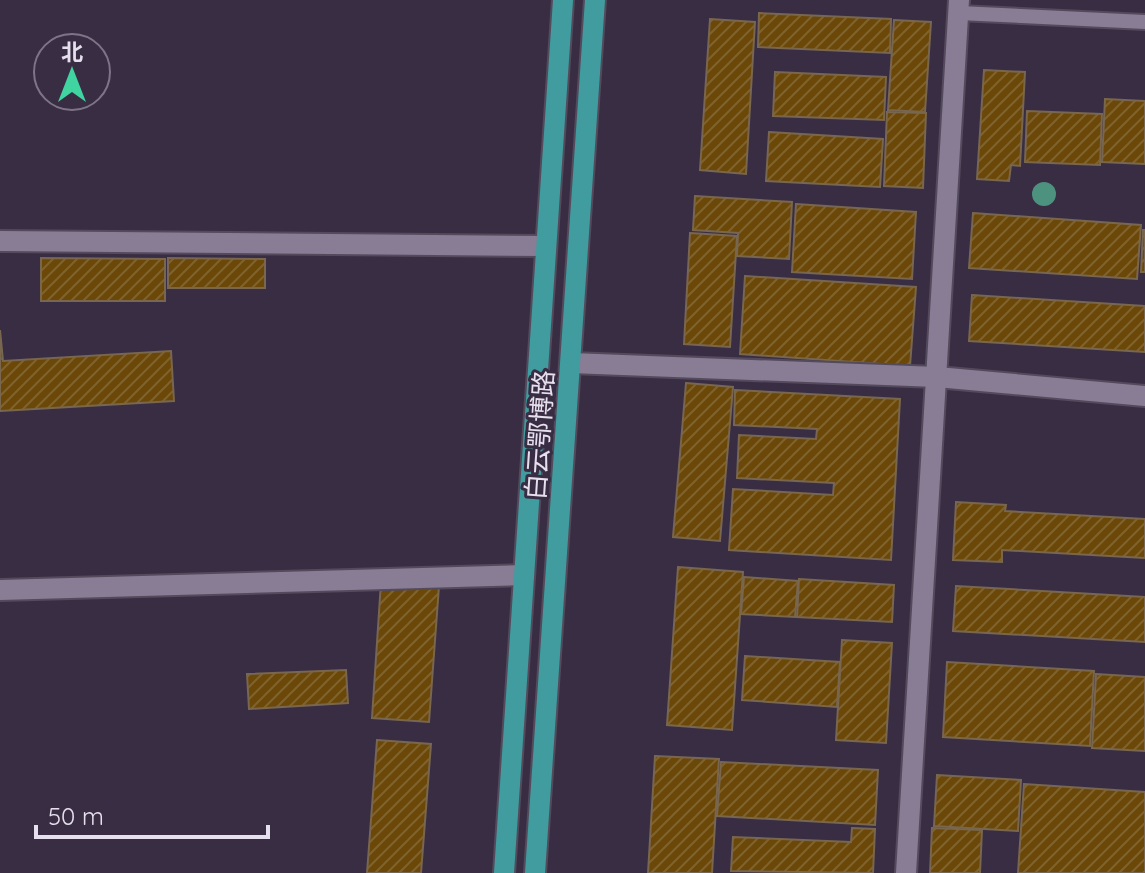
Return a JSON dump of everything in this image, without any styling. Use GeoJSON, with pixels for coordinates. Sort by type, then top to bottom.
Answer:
{"type":"FeatureCollection","features":[{"type":"Feature","properties":{"kind":"main road","name":"白云鄂博路"},"geometry":{"type":"LineString","coordinates":[[504,873],[563,0]]}},
{"type":"Feature","properties":{"kind":"main road","name":"白云鄂博路"},"geometry":{"type":"LineString","coordinates":[[535,873],[595,0]]}},
{"type":"Feature","properties":{"kind":"street"},"geometry":{"type":"LineString","coordinates":[[906,873],[959,6]]}},
{"type":"Feature","properties":{"kind":"street"},"geometry":{"type":"LineString","coordinates":[[0,241],[546,246]]}},
{"type":"Feature","properties":{"kind":"street"},"geometry":{"type":"LineString","coordinates":[[571,363],[937,377],[1145,396]]}},
{"type":"Feature","properties":{"kind":"street"},"geometry":{"type":"LineString","coordinates":[[0,590],[524,575]]}},
{"type":"Feature","properties":{"kind":"lane"},"geometry":{"type":"LineString","coordinates":[[959,6],[1145,22]]}},
{"type":"Feature","properties":{"kind":"building"},"geometry":{"type":"Polygon","coordinates":[[[759,13],[891,19],[890,53],[758,47],[759,13]]]}},
{"type":"Feature","properties":{"kind":"building"},"geometry":{"type":"Polygon","coordinates":[[[710,19],[755,22],[746,174],[700,170],[710,19]]]}},
{"type":"Feature","properties":{"kind":"building"},"geometry":{"type":"Polygon","coordinates":[[[894,20],[931,22],[925,112],[888,110],[894,20]]]}},
{"type":"Feature","properties":{"kind":"building"},"geometry":{"type":"Polygon","coordinates":[[[984,70],[1025,72],[1020,166],[1011,165],[1009,181],[977,179],[984,70]]]}},
{"type":"Feature","properties":{"kind":"building"},"geometry":{"type":"Polygon","coordinates":[[[775,72],[886,77],[884,120],[773,116],[775,72]]]}},
{"type":"Feature","properties":{"kind":"building"},"geometry":{"type":"Polygon","coordinates":[[[1105,99],[1145,101],[1145,164],[1102,162],[1105,99]]]}},
{"type":"Feature","properties":{"kind":"building"},"geometry":{"type":"Polygon","coordinates":[[[1027,111],[1102,114],[1100,165],[1025,162],[1027,111]]]}},
{"type":"Feature","properties":{"kind":"building"},"geometry":{"type":"Polygon","coordinates":[[[887,112],[926,113],[923,188],[884,186],[887,112]]]}},
{"type":"Feature","properties":{"kind":"building"},"geometry":{"type":"Polygon","coordinates":[[[769,132],[883,139],[880,187],[766,181],[769,132]]]}},
{"type":"Feature","properties":{"kind":"building"},"geometry":{"type":"Polygon","coordinates":[[[695,196],[792,202],[789,259],[737,256],[738,233],[693,230],[695,196]]]}},
{"type":"Feature","properties":{"kind":"building"},"geometry":{"type":"Polygon","coordinates":[[[796,204],[916,212],[912,279],[792,272],[796,204]]]}},
{"type":"Feature","properties":{"kind":"building"},"geometry":{"type":"Polygon","coordinates":[[[973,213],[1141,225],[1137,279],[969,268],[973,213]]]}},
{"type":"Feature","properties":{"kind":"building"},"geometry":{"type":"Polygon","coordinates":[[[1143,230],[1145,272],[1141,272],[1143,230]]]}},
{"type":"Feature","properties":{"kind":"building"},"geometry":{"type":"Polygon","coordinates":[[[690,233],[737,236],[730,347],[684,344],[690,233]]]}},
{"type":"Feature","properties":{"kind":"building"},"geometry":{"type":"Polygon","coordinates":[[[41,258],[165,259],[165,301],[41,301],[41,258]]]}},
{"type":"Feature","properties":{"kind":"building"},"geometry":{"type":"Polygon","coordinates":[[[168,258],[265,259],[265,288],[168,288],[168,258]]]}},
{"type":"Feature","properties":{"kind":"building"},"geometry":{"type":"Polygon","coordinates":[[[745,276],[916,287],[910,366],[740,354],[745,276]]]}},
{"type":"Feature","properties":{"kind":"building"},"geometry":{"type":"Polygon","coordinates":[[[972,295],[1145,306],[1145,352],[969,341],[972,295]]]}},
{"type":"Feature","properties":{"kind":"building"},"geometry":{"type":"Polygon","coordinates":[[[0,330],[3,361],[171,351],[174,401],[0,411],[0,330]]]}},
{"type":"Feature","properties":{"kind":"building"},"geometry":{"type":"Polygon","coordinates":[[[686,383],[733,387],[720,541],[673,537],[686,383]]]}},
{"type":"Feature","properties":{"kind":"building"},"geometry":{"type":"Polygon","coordinates":[[[735,390],[900,399],[891,560],[729,550],[733,489],[833,495],[834,483],[737,478],[739,435],[816,439],[817,429],[734,425],[735,390]]]}},
{"type":"Feature","properties":{"kind":"building"},"geometry":{"type":"Polygon","coordinates":[[[956,502],[1006,505],[1005,511],[1145,519],[1145,558],[1002,550],[1002,562],[953,560],[956,502]]]}},
{"type":"Feature","properties":{"kind":"building"},"geometry":{"type":"Polygon","coordinates":[[[678,567],[743,572],[732,730],[667,725],[678,567]]]}},
{"type":"Feature","properties":{"kind":"building"},"geometry":{"type":"Polygon","coordinates":[[[744,577],[798,581],[795,617],[741,614],[744,577]]]}},
{"type":"Feature","properties":{"kind":"building"},"geometry":{"type":"Polygon","coordinates":[[[799,579],[894,585],[892,622],[797,617],[799,579]]]}},
{"type":"Feature","properties":{"kind":"building"},"geometry":{"type":"Polygon","coordinates":[[[381,582],[439,586],[429,722],[372,718],[381,582]]]}},
{"type":"Feature","properties":{"kind":"building"},"geometry":{"type":"Polygon","coordinates":[[[956,586],[1145,597],[1145,642],[953,631],[956,586]]]}},
{"type":"Feature","properties":{"kind":"building"},"geometry":{"type":"Polygon","coordinates":[[[842,640],[892,643],[886,743],[836,740],[842,640]]]}},
{"type":"Feature","properties":{"kind":"building"},"geometry":{"type":"Polygon","coordinates":[[[745,656],[840,662],[837,707],[742,700],[745,656]]]}},
{"type":"Feature","properties":{"kind":"building"},"geometry":{"type":"Polygon","coordinates":[[[947,662],[1094,671],[1090,746],[943,737],[947,662]]]}},
{"type":"Feature","properties":{"kind":"building"},"geometry":{"type":"Polygon","coordinates":[[[346,670],[348,703],[249,709],[247,674],[346,670]]]}},
{"type":"Feature","properties":{"kind":"building"},"geometry":{"type":"Polygon","coordinates":[[[1096,674],[1145,677],[1145,751],[1092,748],[1096,674]]]}},
{"type":"Feature","properties":{"kind":"building"},"geometry":{"type":"Polygon","coordinates":[[[377,740],[431,744],[421,873],[367,873],[377,740]]]}},
{"type":"Feature","properties":{"kind":"building"},"geometry":{"type":"Polygon","coordinates":[[[655,756],[719,759],[712,873],[648,873],[655,756]]]}},
{"type":"Feature","properties":{"kind":"building"},"geometry":{"type":"Polygon","coordinates":[[[721,762],[878,770],[875,825],[717,816],[721,762]]]}},
{"type":"Feature","properties":{"kind":"building"},"geometry":{"type":"Polygon","coordinates":[[[937,775],[1021,780],[1018,831],[934,826],[937,775]]]}},
{"type":"Feature","properties":{"kind":"building"},"geometry":{"type":"Polygon","coordinates":[[[1024,784],[1145,792],[1145,873],[1018,873],[1024,784]]]}},
{"type":"Feature","properties":{"kind":"building"},"geometry":{"type":"Polygon","coordinates":[[[852,828],[875,829],[873,873],[731,871],[733,837],[851,842],[852,828]]]}},
{"type":"Feature","properties":{"kind":"building"},"geometry":{"type":"Polygon","coordinates":[[[932,828],[982,830],[980,873],[930,873],[932,828]]]}}]}
